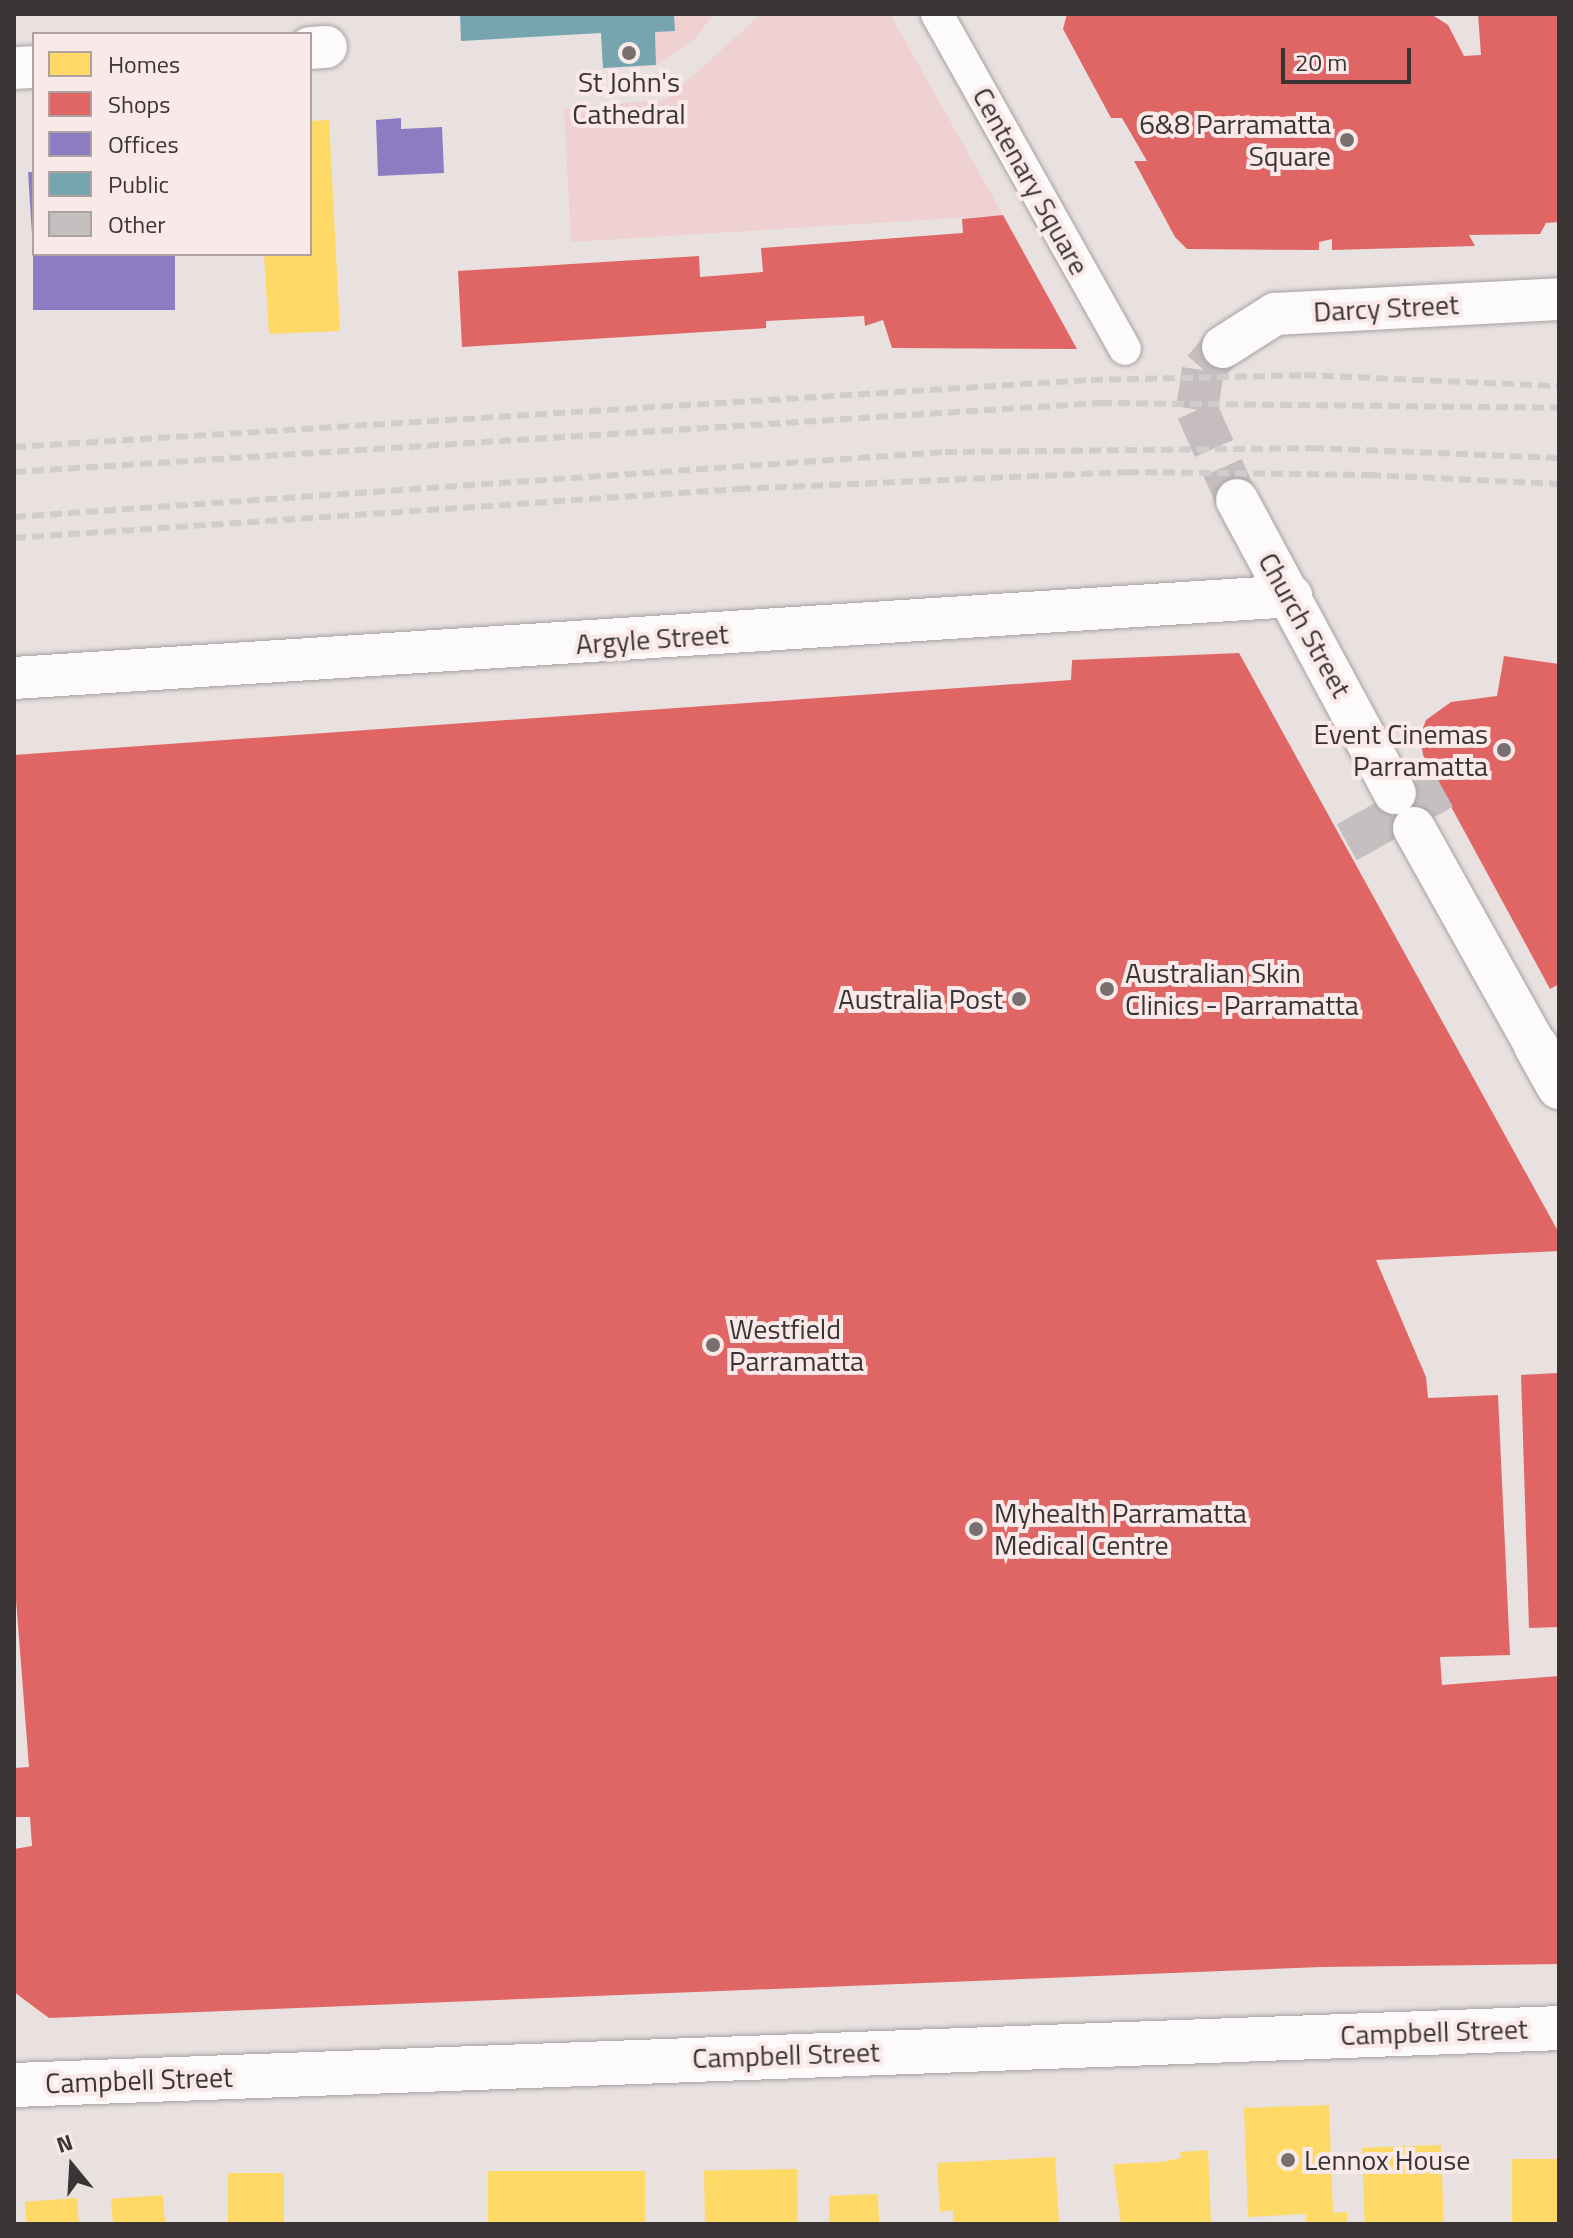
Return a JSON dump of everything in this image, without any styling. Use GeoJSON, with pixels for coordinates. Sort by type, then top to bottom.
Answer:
{"type":"FeatureCollection","features":[{"type":"Feature","properties":{"kind":"main road","name":"Church Street"},"geometry":{"type":"LineString","coordinates":[[1551,1037],[1559,1087]]}},
{"type":"Feature","properties":{"kind":"main road","name":"Campbell Street"},"geometry":{"type":"LineString","coordinates":[[14,2085],[1559,2028]]}},
{"type":"Feature","properties":{"kind":"street","name":"Centenary Square"},"geometry":{"type":"LineString","coordinates":[[937,14],[1125,349]]}},
{"type":"Feature","properties":{"kind":"street","name":"Darcy Street"},"geometry":{"type":"LineString","coordinates":[[1223,347],[1275,314],[1559,299]]}},
{"type":"Feature","properties":{"kind":"street","name":"Church Street"},"geometry":{"type":"LineString","coordinates":[[1237,500],[1404,810],[1551,1037]]}},
{"type":"Feature","properties":{"kind":"street","name":"Argyle Street"},"geometry":{"type":"LineString","coordinates":[[14,678],[1281,579]]}},
{"type":"Feature","properties":{"kind":"shaded area"},"geometry":{"type":"Polygon","coordinates":[[[674,14],[714,14],[695,39],[656,65],[655,32],[675,30],[674,14]]]}},
{"type":"Feature","properties":{"kind":"shaded area"},"geometry":{"type":"Polygon","coordinates":[[[761,14],[890,14],[1003,215],[571,242],[564,109],[667,99],[761,14]]]}},
{"type":"Feature","properties":{"kind":"building: Homes"},"geometry":{"type":"Polygon","coordinates":[[[329,120],[340,331],[269,334],[264,256],[312,256],[312,121],[329,120]]]}},
{"type":"Feature","properties":{"kind":"building: Homes","name":"Lennox House"},"geometry":{"type":"Polygon","coordinates":[[[1329,2105],[1333,2213],[1347,2212],[1347,2224],[1306,2224],[1306,2214],[1248,2217],[1244,2108],[1329,2105]]]}},
{"type":"Feature","properties":{"kind":"building: Homes"},"geometry":{"type":"Polygon","coordinates":[[[1441,2145],[1444,2224],[1365,2224],[1362,2148],[1441,2145]]]}},
{"type":"Feature","properties":{"kind":"building: Homes"},"geometry":{"type":"Polygon","coordinates":[[[1208,2150],[1211,2224],[1121,2224],[1113,2164],[1161,2162],[1181,2158],[1180,2152],[1208,2150]]]}},
{"type":"Feature","properties":{"kind":"building: Homes"},"geometry":{"type":"Polygon","coordinates":[[[1055,2157],[1059,2224],[954,2224],[953,2210],[940,2212],[937,2163],[1055,2157]]]}},
{"type":"Feature","properties":{"kind":"building: Homes"},"geometry":{"type":"Polygon","coordinates":[[[1512,2159],[1559,2159],[1559,2224],[1512,2224],[1512,2159]]]}},
{"type":"Feature","properties":{"kind":"building: Homes"},"geometry":{"type":"Polygon","coordinates":[[[797,2169],[798,2224],[705,2224],[704,2171],[797,2169]]]}},
{"type":"Feature","properties":{"kind":"building: Homes"},"geometry":{"type":"Polygon","coordinates":[[[488,2171],[645,2171],[645,2224],[488,2224],[488,2171]]]}},
{"type":"Feature","properties":{"kind":"building: Homes"},"geometry":{"type":"Polygon","coordinates":[[[228,2173],[284,2173],[284,2224],[228,2224],[228,2173]]]}},
{"type":"Feature","properties":{"kind":"building: Homes"},"geometry":{"type":"Polygon","coordinates":[[[878,2194],[879,2224],[830,2224],[829,2196],[878,2194]]]}},
{"type":"Feature","properties":{"kind":"building: Homes"},"geometry":{"type":"Polygon","coordinates":[[[163,2195],[165,2224],[113,2224],[111,2199],[163,2195]]]}},
{"type":"Feature","properties":{"kind":"building: Homes"},"geometry":{"type":"Polygon","coordinates":[[[77,2198],[79,2224],[27,2224],[25,2202],[77,2198]]]}},
{"type":"Feature","properties":{"kind":"building: Shops","name":"6&8 Parramatta Square"},"geometry":{"type":"Polygon","coordinates":[[[1067,14],[1431,14],[1448,25],[1464,56],[1481,55],[1478,14],[1559,14],[1559,222],[1546,223],[1540,234],[1469,235],[1475,246],[1332,250],[1332,239],[1319,242],[1319,250],[1187,249],[1175,237],[1134,161],[1147,161],[1122,118],[1111,118],[1063,29],[1067,14]]]}},
{"type":"Feature","properties":{"kind":"building: Shops"},"geometry":{"type":"Polygon","coordinates":[[[1003,215],[1077,349],[892,348],[883,320],[865,326],[864,316],[766,321],[766,328],[462,347],[458,271],[699,256],[700,277],[763,272],[761,248],[963,233],[962,219],[1003,215]]]}},
{"type":"Feature","properties":{"kind":"building: Shops","name":"Westfield Parramatta"},"geometry":{"type":"Polygon","coordinates":[[[1239,653],[1559,1233],[1559,1251],[1376,1260],[1426,1377],[1428,1398],[1498,1395],[1510,1655],[1440,1657],[1442,1685],[1559,1676],[1559,1964],[1321,1967],[49,2018],[14,1992],[14,1849],[32,1846],[30,1817],[14,1817],[14,1768],[29,1767],[14,1574],[14,755],[1071,680],[1072,660],[1239,653]]]}},
{"type":"Feature","properties":{"kind":"building: Shops"},"geometry":{"type":"Polygon","coordinates":[[[1504,656],[1559,664],[1559,984],[1550,989],[1423,755],[1420,736],[1426,720],[1451,702],[1497,696],[1504,656]]]}},
{"type":"Feature","properties":{"kind":"building: Shops"},"geometry":{"type":"Polygon","coordinates":[[[1559,1373],[1559,1627],[1529,1628],[1521,1375],[1559,1373]]]}},
{"type":"Feature","properties":{"kind":"building: Offices"},"geometry":{"type":"Polygon","coordinates":[[[401,118],[401,129],[442,127],[444,173],[378,176],[376,120],[401,118]]]}},
{"type":"Feature","properties":{"kind":"building: Offices"},"geometry":{"type":"Polygon","coordinates":[[[28,172],[32,172],[32,235],[28,172]]]}},
{"type":"Feature","properties":{"kind":"building: Offices"},"geometry":{"type":"Polygon","coordinates":[[[33,256],[175,256],[175,310],[33,310],[33,256]]]}},
{"type":"Feature","properties":{"kind":"building: Public","name":"St John's Cathedral"},"geometry":{"type":"Polygon","coordinates":[[[460,14],[674,14],[675,31],[655,32],[656,65],[603,68],[601,33],[461,41],[460,14]]]}},
{"type":"Feature","properties":{"kind":"building: Other"},"geometry":{"type":"Polygon","coordinates":[[[1433,771],[1453,807],[1357,860],[1337,824],[1433,771]]]}},
{"type":"Feature","properties":{"kind":"tunnel"},"geometry":{"type":"LineString","coordinates":[[1223,347],[1203,370],[1197,410],[1237,500]]}},
{"type":"Feature","properties":{"kind":"railway"},"geometry":{"type":"LineString","coordinates":[[14,447],[1091,380],[1304,375],[1559,386]]}},
{"type":"Feature","properties":{"kind":"railway"},"geometry":{"type":"LineString","coordinates":[[14,472],[1100,403],[1559,408]]}},
{"type":"Feature","properties":{"kind":"railway"},"geometry":{"type":"LineString","coordinates":[[14,517],[945,452],[1312,448],[1559,458]]}},
{"type":"Feature","properties":{"kind":"railway"},"geometry":{"type":"LineString","coordinates":[[14,538],[739,489],[1127,472],[1369,475],[1559,484]]}},
{"type":"Feature","properties":{"kind":"place","name":"St John's Cathedral"},"geometry":{"type":"Point","coordinates":[629,53]}},
{"type":"Feature","properties":{"kind":"place","name":"6&8 Parramatta Square"},"geometry":{"type":"Point","coordinates":[1347,140]}},
{"type":"Feature","properties":{"kind":"place","name":"Event Cinemas Parramatta"},"geometry":{"type":"Point","coordinates":[1504,750]}},
{"type":"Feature","properties":{"kind":"place","name":"Australian Skin Clinics - Parramatta"},"geometry":{"type":"Point","coordinates":[1107,989]}},
{"type":"Feature","properties":{"kind":"place","name":"Australia Post"},"geometry":{"type":"Point","coordinates":[1019,999]}},
{"type":"Feature","properties":{"kind":"place","name":"Westfield Parramatta"},"geometry":{"type":"Point","coordinates":[713,1345]}},
{"type":"Feature","properties":{"kind":"place","name":"Myhealth Parramatta Medical Centre"},"geometry":{"type":"Point","coordinates":[976,1529]}},
{"type":"Feature","properties":{"kind":"place","name":"Lennox House"},"geometry":{"type":"Point","coordinates":[1288,2160]}}]}
